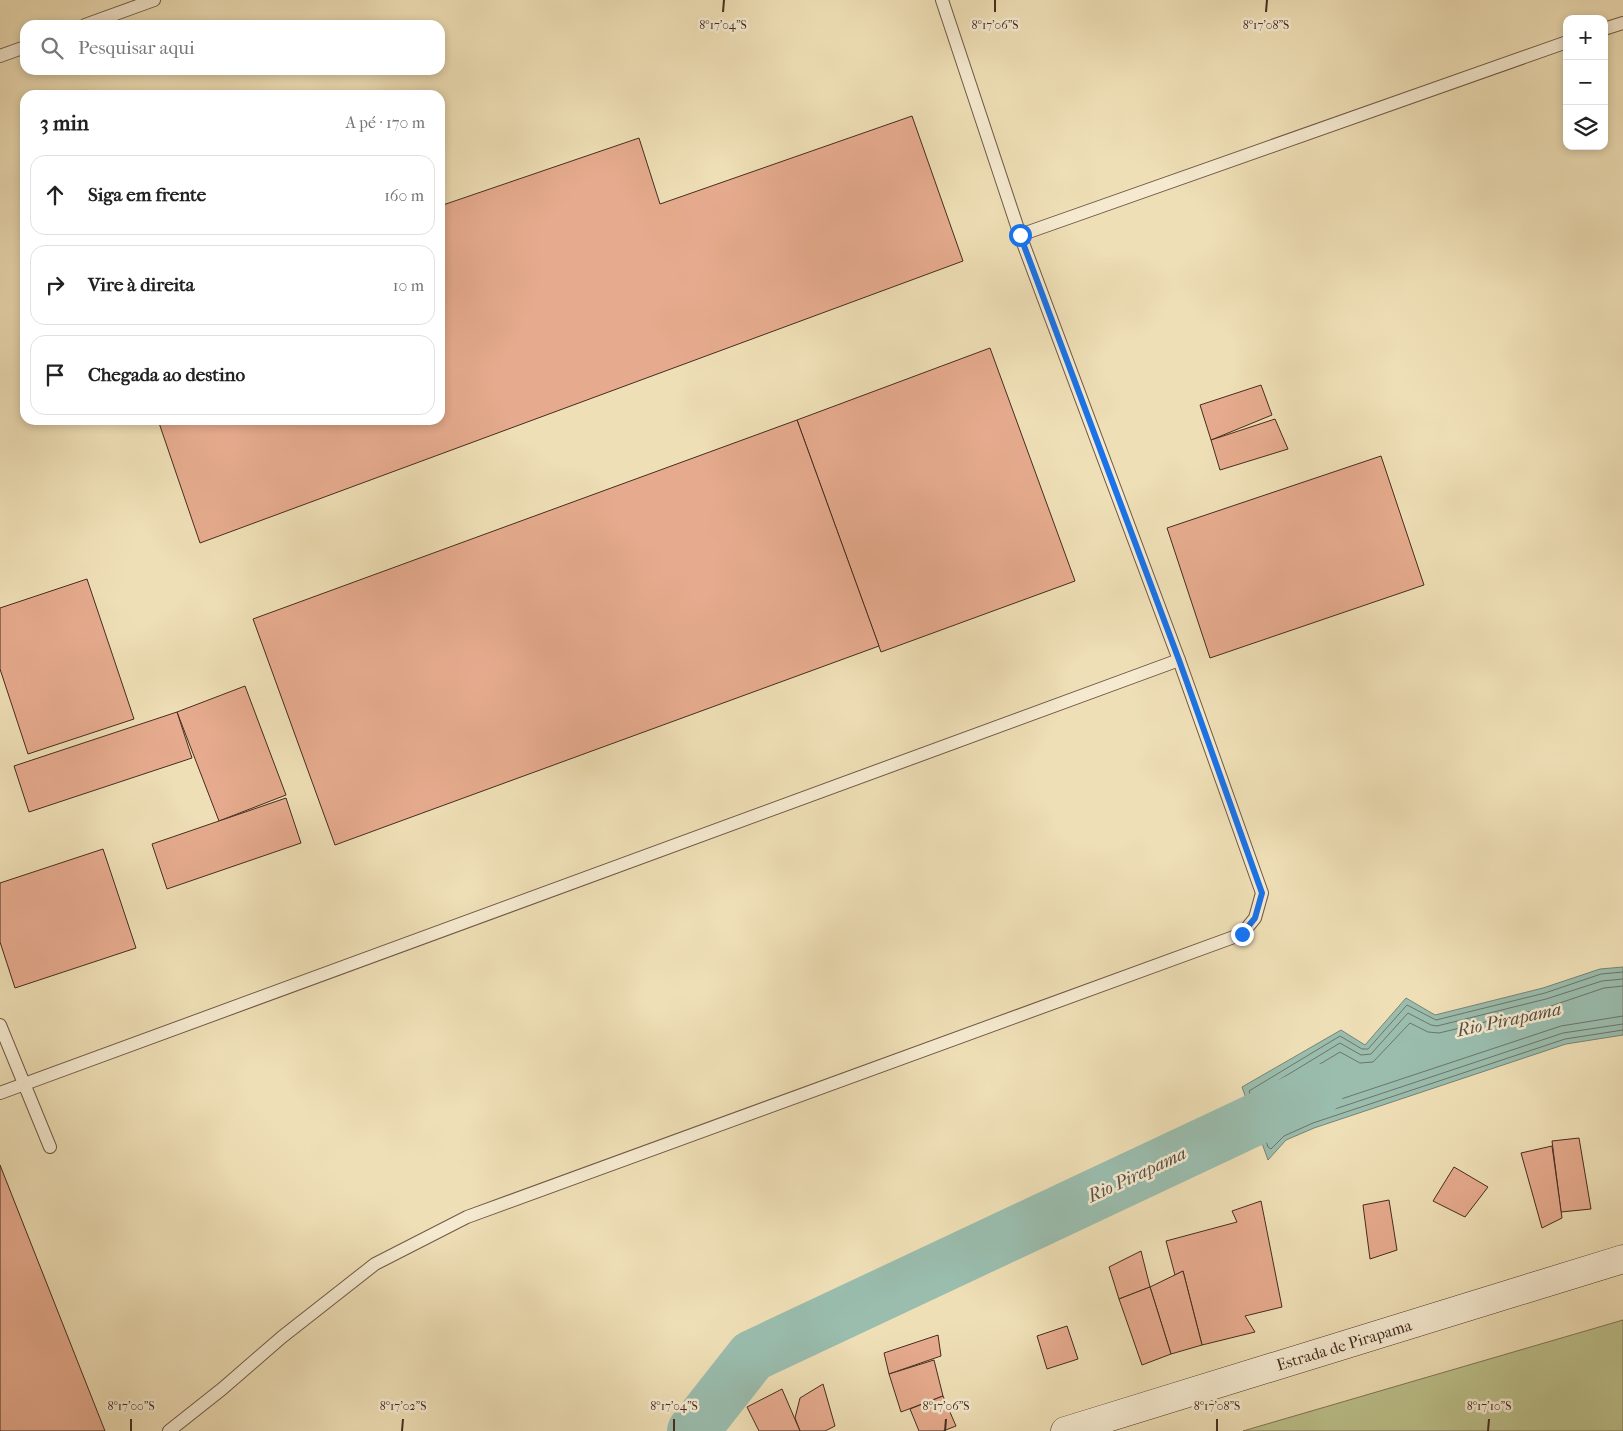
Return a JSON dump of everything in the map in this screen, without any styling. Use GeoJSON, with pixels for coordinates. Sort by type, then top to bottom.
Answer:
{"type":"FeatureCollection","features":[{"type":"Feature","properties":{"kind":"main road","name":"Estrada de Pirapama"},"geometry":{"type":"LineString","coordinates":[[1065,1431],[1623,1259]]}},
{"type":"Feature","properties":{"kind":"lane"},"geometry":{"type":"LineString","coordinates":[[99,20],[154,0]]}},
{"type":"Feature","properties":{"kind":"lane"},"geometry":{"type":"LineString","coordinates":[[169,1431],[222,1389],[282,1337],[375,1264],[467,1217],[1242,934],[1255,918],[1262,893],[1179,660],[1020,235],[942,0]]}},
{"type":"Feature","properties":{"kind":"lane"},"geometry":{"type":"LineString","coordinates":[[1608,28],[1623,22]]}},
{"type":"Feature","properties":{"kind":"lane"},"geometry":{"type":"LineString","coordinates":[[1020,235],[1563,43]]}},
{"type":"Feature","properties":{"kind":"lane"},"geometry":{"type":"LineString","coordinates":[[0,56],[20,49]]}},
{"type":"Feature","properties":{"kind":"lane"},"geometry":{"type":"LineString","coordinates":[[0,1092],[1179,660]]}},
{"type":"Feature","properties":{"kind":"lane"},"geometry":{"type":"LineString","coordinates":[[0,1025],[50,1146]]}},
{"type":"Feature","properties":{"kind":"green space"},"geometry":{"type":"Polygon","coordinates":[[[1623,1320],[1623,1431],[1243,1431],[1623,1320]]]}},
{"type":"Feature","properties":{"kind":"water"},"geometry":{"type":"Polygon","coordinates":[[[1623,967],[1623,1035],[1566,1044],[1314,1128],[1286,1140],[1268,1160],[1242,1087],[1341,1030],[1365,1045],[1406,998],[1435,1015],[1543,988],[1600,969],[1623,967]]]}},
{"type":"Feature","properties":{"kind":"building"},"geometry":{"type":"Polygon","coordinates":[[[912,116],[963,261],[200,543],[160,425],[445,425],[445,204],[639,138],[660,204],[912,116]]]}},
{"type":"Feature","properties":{"kind":"building"},"geometry":{"type":"Polygon","coordinates":[[[990,348],[1075,581],[881,652],[797,420],[990,348]]]}},
{"type":"Feature","properties":{"kind":"building"},"geometry":{"type":"Polygon","coordinates":[[[1261,385],[1272,415],[1211,440],[1200,405],[1261,385]]]}},
{"type":"Feature","properties":{"kind":"building"},"geometry":{"type":"Polygon","coordinates":[[[1275,419],[1288,449],[1220,470],[1211,440],[1275,419]]]}},
{"type":"Feature","properties":{"kind":"building"},"geometry":{"type":"Polygon","coordinates":[[[797,420],[879,646],[335,845],[253,619],[797,420]]]}},
{"type":"Feature","properties":{"kind":"building"},"geometry":{"type":"Polygon","coordinates":[[[1381,456],[1424,585],[1210,658],[1167,528],[1381,456]]]}},
{"type":"Feature","properties":{"kind":"building"},"geometry":{"type":"Polygon","coordinates":[[[87,579],[134,719],[28,754],[0,669],[0,608],[87,579]]]}},
{"type":"Feature","properties":{"kind":"building"},"geometry":{"type":"Polygon","coordinates":[[[245,686],[286,795],[219,821],[177,712],[245,686]]]}},
{"type":"Feature","properties":{"kind":"building"},"geometry":{"type":"Polygon","coordinates":[[[177,712],[192,758],[29,812],[14,766],[177,712]]]}},
{"type":"Feature","properties":{"kind":"building"},"geometry":{"type":"Polygon","coordinates":[[[286,798],[301,843],[167,889],[152,844],[286,798]]]}},
{"type":"Feature","properties":{"kind":"building"},"geometry":{"type":"Polygon","coordinates":[[[103,849],[136,948],[15,988],[0,942],[0,883],[103,849]]]}},
{"type":"Feature","properties":{"kind":"building"},"geometry":{"type":"Polygon","coordinates":[[[1579,1138],[1591,1209],[1561,1212],[1552,1141],[1579,1138]]]}},
{"type":"Feature","properties":{"kind":"building"},"geometry":{"type":"Polygon","coordinates":[[[1552,1146],[1562,1218],[1542,1228],[1521,1153],[1552,1146]]]}},
{"type":"Feature","properties":{"kind":"building"},"geometry":{"type":"Polygon","coordinates":[[[0,1165],[105,1431],[0,1431],[0,1165]]]}},
{"type":"Feature","properties":{"kind":"building"},"geometry":{"type":"Polygon","coordinates":[[[1454,1167],[1488,1187],[1465,1217],[1433,1201],[1454,1167]]]}},
{"type":"Feature","properties":{"kind":"building"},"geometry":{"type":"Polygon","coordinates":[[[1389,1200],[1397,1250],[1370,1259],[1363,1205],[1389,1200]]]}},
{"type":"Feature","properties":{"kind":"building"},"geometry":{"type":"Polygon","coordinates":[[[1261,1201],[1282,1307],[1245,1316],[1255,1332],[1202,1345],[1183,1271],[1175,1275],[1166,1241],[1237,1222],[1232,1211],[1261,1201]]]}},
{"type":"Feature","properties":{"kind":"building"},"geometry":{"type":"Polygon","coordinates":[[[1141,1251],[1150,1287],[1119,1299],[1109,1267],[1141,1251]]]}},
{"type":"Feature","properties":{"kind":"building"},"geometry":{"type":"Polygon","coordinates":[[[1183,1271],[1202,1345],[1171,1354],[1150,1287],[1183,1271]]]}},
{"type":"Feature","properties":{"kind":"building"},"geometry":{"type":"Polygon","coordinates":[[[1150,1287],[1171,1354],[1142,1365],[1119,1299],[1150,1287]]]}},
{"type":"Feature","properties":{"kind":"building"},"geometry":{"type":"Polygon","coordinates":[[[1067,1326],[1078,1359],[1047,1369],[1037,1336],[1067,1326]]]}},
{"type":"Feature","properties":{"kind":"building"},"geometry":{"type":"Polygon","coordinates":[[[938,1335],[941,1356],[889,1374],[884,1353],[938,1335]]]}},
{"type":"Feature","properties":{"kind":"building"},"geometry":{"type":"Polygon","coordinates":[[[934,1360],[943,1396],[901,1412],[889,1374],[934,1360]]]}},
{"type":"Feature","properties":{"kind":"building"},"geometry":{"type":"Polygon","coordinates":[[[823,1384],[835,1426],[825,1431],[800,1431],[795,1418],[800,1398],[823,1384]]]}},
{"type":"Feature","properties":{"kind":"building"},"geometry":{"type":"Polygon","coordinates":[[[782,1389],[800,1431],[759,1431],[747,1407],[782,1389]]]}},
{"type":"Feature","properties":{"kind":"building"},"geometry":{"type":"Polygon","coordinates":[[[943,1396],[956,1426],[943,1431],[919,1431],[910,1409],[943,1396]]]}},
{"type":"Feature","properties":{"kind":"waterway","name":"Rio Pirapama"},"geometry":{"type":"LineString","coordinates":[[693,1431],[752,1356],[1318,1090]]}},
{"type":"Feature","properties":{"kind":"route"},"geometry":{"type":"LineString","coordinates":[[1020,235],[1179,660],[1262,893],[1255,918],[1242,934]]}}]}
